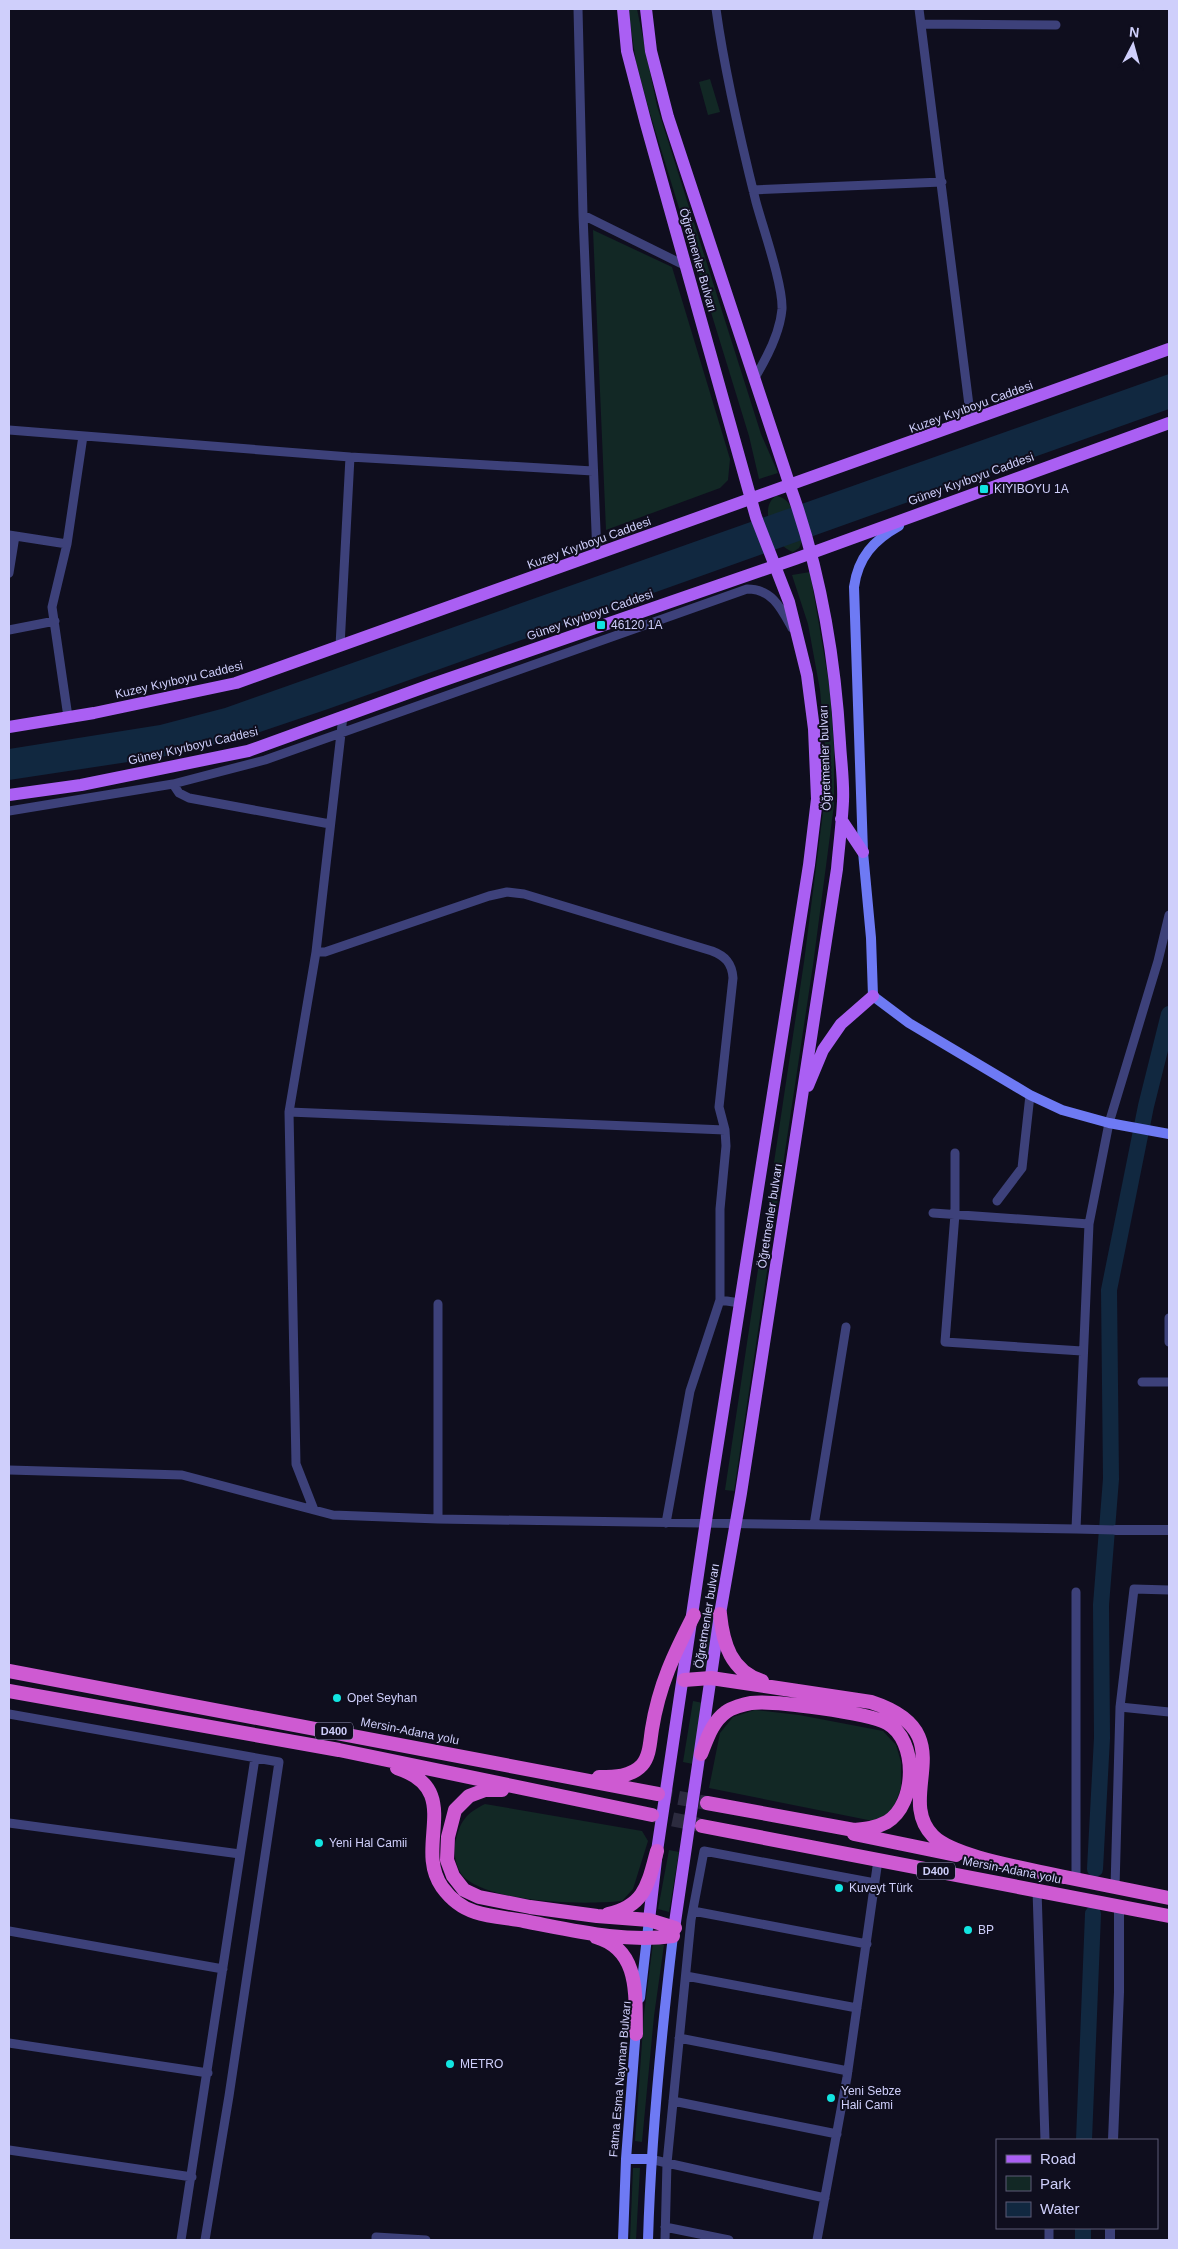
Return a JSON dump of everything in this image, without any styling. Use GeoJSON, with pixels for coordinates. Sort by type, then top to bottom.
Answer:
{"type":"FeatureCollection","features":[{"type":"Feature","properties":{"kind":"highway"},"geometry":{"type":"LineString","coordinates":[[720,1614],[722,1633],[734,1664],[752,1678],[787,1689]]}},
{"type":"Feature","properties":{"kind":"highway"},"geometry":{"type":"LineString","coordinates":[[544,1772],[594,1777],[616,1776],[631,1773],[641,1766],[648,1754],[656,1703],[664,1678],[694,1615]]}},
{"type":"Feature","properties":{"kind":"highway","name":"Mersin-Adana yolu"},"geometry":{"type":"LineString","coordinates":[[9,1671],[658,1794]]}},
{"type":"Feature","properties":{"kind":"highway"},"geometry":{"type":"LineString","coordinates":[[684,1680],[711,1678],[871,1702],[892,1709],[909,1722],[918,1737],[923,1754],[920,1810],[923,1823],[934,1837],[958,1850],[1070,1878]]}},
{"type":"Feature","properties":{"kind":"highway","name":"D400"},"geometry":{"type":"LineString","coordinates":[[9,1691],[338,1750],[652,1816]]}},
{"type":"Feature","properties":{"kind":"highway","name":"Mersin-Adana yolu"},"geometry":{"type":"LineString","coordinates":[[701,1754],[711,1729],[726,1712],[750,1703],[773,1703],[865,1716],[887,1723],[901,1736],[909,1760],[906,1794],[900,1809],[888,1822],[872,1828],[854,1830],[707,1803],[1169,1898]]}},
{"type":"Feature","properties":{"kind":"highway"},"geometry":{"type":"LineString","coordinates":[[338,1750],[408,1772],[423,1784],[432,1795],[435,1809],[432,1857],[436,1876],[442,1888],[457,1902],[475,1912],[572,1930],[646,1940],[674,1932]]}},
{"type":"Feature","properties":{"kind":"highway"},"geometry":{"type":"LineString","coordinates":[[594,1803],[506,1790],[485,1790],[469,1796],[455,1810],[448,1837],[447,1860],[453,1876],[464,1890],[479,1897],[597,1916],[649,1920],[674,1932]]}},
{"type":"Feature","properties":{"kind":"highway","name":"Mersin-Adana yolu"},"geometry":{"type":"LineString","coordinates":[[702,1826],[1169,1916]]}},
{"type":"Feature","properties":{"kind":"highway"},"geometry":{"type":"LineString","coordinates":[[597,1916],[620,1911],[636,1902],[648,1887],[657,1851]]}},
{"type":"Feature","properties":{"kind":"highway"},"geometry":{"type":"LineString","coordinates":[[572,1930],[607,1940],[623,1953],[632,1968],[636,2034]]}},
{"type":"Feature","properties":{"kind":"main road","name":"Öğretmenler Bulvarı"},"geometry":{"type":"LineString","coordinates":[[622,9],[627,51],[756,517]]}},
{"type":"Feature","properties":{"kind":"main road","name":"Öğretmenler Bulvarı"},"geometry":{"type":"LineString","coordinates":[[646,9],[651,51],[668,117],[795,502]]}},
{"type":"Feature","properties":{"kind":"main road","name":"Kuzey Kıyıboyu Caddesi"},"geometry":{"type":"LineString","coordinates":[[9,727],[236,683],[1169,350]]}},
{"type":"Feature","properties":{"kind":"main road","name":"Güney Kıyıboyu Caddesi"},"geometry":{"type":"LineString","coordinates":[[9,795],[81,784],[248,751],[772,560],[795,559],[810,548],[926,510],[1169,422]]}},
{"type":"Feature","properties":{"kind":"main road","name":"Öğretmenler bulvarı"},"geometry":{"type":"LineString","coordinates":[[674,1932],[720,1614],[742,1493],[837,869],[843,800],[834,670],[822,593],[795,502]]}},
{"type":"Feature","properties":{"kind":"main road"},"geometry":{"type":"LineString","coordinates":[[873,996],[871,938],[863,852],[855,663],[856,573],[861,558],[882,535],[926,510]]}},
{"type":"Feature","properties":{"kind":"main road","name":"Öğretmenler bulvarı"},"geometry":{"type":"LineString","coordinates":[[649,1920],[657,1851],[694,1615],[711,1488],[809,865],[816,799],[814,729],[807,675],[789,602],[756,517]]}},
{"type":"Feature","properties":{"kind":"main road"},"geometry":{"type":"LineString","coordinates":[[841,819],[863,852]]}},
{"type":"Feature","properties":{"kind":"main road"},"geometry":{"type":"LineString","coordinates":[[801,1105],[823,1050],[841,1024],[873,996]]}},
{"type":"Feature","properties":{"kind":"main road"},"geometry":{"type":"LineString","coordinates":[[873,996],[909,1023],[1030,1095],[1062,1110],[1109,1123],[1169,1134]]}},
{"type":"Feature","properties":{"kind":"main road","name":"Fatma Esma Nayman Bulvarı"},"geometry":{"type":"LineString","coordinates":[[623,2240],[626,2159],[636,2034],[649,1920]]}},
{"type":"Feature","properties":{"kind":"main road"},"geometry":{"type":"LineString","coordinates":[[648,2240],[650,2159],[661,2039],[674,1932]]}},
{"type":"Feature","properties":{"kind":"main road"},"geometry":{"type":"LineString","coordinates":[[626,2159],[650,2159]]}},
{"type":"Feature","properties":{"kind":"street"},"geometry":{"type":"LineString","coordinates":[[578,9],[583,215],[596,555]]}},
{"type":"Feature","properties":{"kind":"street"},"geometry":{"type":"LineString","coordinates":[[716,9],[723,59],[753,190],[782,303],[778,329],[764,364],[754,379]]}},
{"type":"Feature","properties":{"kind":"street"},"geometry":{"type":"LineString","coordinates":[[919,9],[971,421]]}},
{"type":"Feature","properties":{"kind":"street"},"geometry":{"type":"LineString","coordinates":[[921,24],[1056,25]]}},
{"type":"Feature","properties":{"kind":"street"},"geometry":{"type":"LineString","coordinates":[[753,190],[942,182]]}},
{"type":"Feature","properties":{"kind":"street"},"geometry":{"type":"LineString","coordinates":[[583,215],[686,266]]}},
{"type":"Feature","properties":{"kind":"street"},"geometry":{"type":"LineString","coordinates":[[9,430],[350,457],[593,471]]}},
{"type":"Feature","properties":{"kind":"street"},"geometry":{"type":"LineString","coordinates":[[68,717],[54,621],[53,599],[67,544],[82,436]]}},
{"type":"Feature","properties":{"kind":"street"},"geometry":{"type":"LineString","coordinates":[[340,646],[350,457]]}},
{"type":"Feature","properties":{"kind":"street"},"geometry":{"type":"LineString","coordinates":[[9,573],[12,536],[67,544]]}},
{"type":"Feature","properties":{"kind":"street"},"geometry":{"type":"LineString","coordinates":[[9,812],[173,784],[211,776],[265,760],[747,589],[758,589],[767,593],[781,608],[797,638]]}},
{"type":"Feature","properties":{"kind":"street"},"geometry":{"type":"LineString","coordinates":[[9,630],[54,621]]}},
{"type":"Feature","properties":{"kind":"street"},"geometry":{"type":"LineString","coordinates":[[314,1510],[296,1464],[289,1112],[316,952],[343,716]]}},
{"type":"Feature","properties":{"kind":"street"},"geometry":{"type":"LineString","coordinates":[[173,784],[179,793],[189,798],[330,824]]}},
{"type":"Feature","properties":{"kind":"street"},"geometry":{"type":"LineString","coordinates":[[316,952],[325,952],[489,896],[507,892],[524,894],[720,954],[730,965],[733,978],[719,1107],[725,1130],[725,1164],[720,1210],[720,1300],[690,1391],[666,1523]]}},
{"type":"Feature","properties":{"kind":"street"},"geometry":{"type":"LineString","coordinates":[[1076,1529],[1082,1351],[1089,1224],[1109,1123],[1158,961],[1169,915]]}},
{"type":"Feature","properties":{"kind":"street"},"geometry":{"type":"LineString","coordinates":[[997,1201],[1022,1168],[1030,1095]]}},
{"type":"Feature","properties":{"kind":"street"},"geometry":{"type":"LineString","coordinates":[[289,1112],[725,1130]]}},
{"type":"Feature","properties":{"kind":"street"},"geometry":{"type":"LineString","coordinates":[[956,1154],[955,1214],[945,1342],[1082,1351]]}},
{"type":"Feature","properties":{"kind":"street"},"geometry":{"type":"LineString","coordinates":[[932,1213],[1089,1224]]}},
{"type":"Feature","properties":{"kind":"street"},"geometry":{"type":"LineString","coordinates":[[720,1300],[740,1303]]}},
{"type":"Feature","properties":{"kind":"street"},"geometry":{"type":"LineString","coordinates":[[438,1304],[438,1519]]}},
{"type":"Feature","properties":{"kind":"street"},"geometry":{"type":"LineString","coordinates":[[1169,1318],[1169,1342]]}},
{"type":"Feature","properties":{"kind":"street"},"geometry":{"type":"LineString","coordinates":[[814,1525],[846,1327]]}},
{"type":"Feature","properties":{"kind":"street"},"geometry":{"type":"LineString","coordinates":[[1142,1382],[1169,1382]]}},
{"type":"Feature","properties":{"kind":"street"},"geometry":{"type":"LineString","coordinates":[[9,1470],[182,1475],[333,1515],[438,1519],[1169,1530]]}},
{"type":"Feature","properties":{"kind":"street"},"geometry":{"type":"LineString","coordinates":[[1115,1887],[1120,1707],[1134,1589],[1169,1590]]}},
{"type":"Feature","properties":{"kind":"street"},"geometry":{"type":"LineString","coordinates":[[1070,1878],[1076,1592]]}},
{"type":"Feature","properties":{"kind":"street"},"geometry":{"type":"LineString","coordinates":[[1120,1707],[1169,1712]]}},
{"type":"Feature","properties":{"kind":"street"},"geometry":{"type":"LineString","coordinates":[[9,1714],[278,1762],[229,2096],[205,2240]]}},
{"type":"Feature","properties":{"kind":"street"},"geometry":{"type":"LineString","coordinates":[[182,2240],[255,1758]]}},
{"type":"Feature","properties":{"kind":"street"},"geometry":{"type":"LineString","coordinates":[[9,1823],[240,1854]]}},
{"type":"Feature","properties":{"kind":"street"},"geometry":{"type":"LineString","coordinates":[[665,2240],[667,2163],[679,2038],[693,1911],[704,1851],[875,1883]]}},
{"type":"Feature","properties":{"kind":"street"},"geometry":{"type":"LineString","coordinates":[[817,2240],[848,2071],[878,1860]]}},
{"type":"Feature","properties":{"kind":"street"},"geometry":{"type":"LineString","coordinates":[[1037,1890],[1045,2139]]}},
{"type":"Feature","properties":{"kind":"street"},"geometry":{"type":"LineString","coordinates":[[1113,2139],[1119,1992],[1119,1906]]}},
{"type":"Feature","properties":{"kind":"street"},"geometry":{"type":"LineString","coordinates":[[693,1911],[866,1944]]}},
{"type":"Feature","properties":{"kind":"street"},"geometry":{"type":"LineString","coordinates":[[9,1932],[223,1969]]}},
{"type":"Feature","properties":{"kind":"street"},"geometry":{"type":"LineString","coordinates":[[686,1976],[857,2008]]}},
{"type":"Feature","properties":{"kind":"street"},"geometry":{"type":"LineString","coordinates":[[679,2038],[848,2071]]}},
{"type":"Feature","properties":{"kind":"street"},"geometry":{"type":"LineString","coordinates":[[9,2043],[208,2073]]}},
{"type":"Feature","properties":{"kind":"street"},"geometry":{"type":"LineString","coordinates":[[673,2101],[837,2134]]}},
{"type":"Feature","properties":{"kind":"street"},"geometry":{"type":"LineString","coordinates":[[9,2150],[192,2177]]}},
{"type":"Feature","properties":{"kind":"street"},"geometry":{"type":"LineString","coordinates":[[650,2159],[825,2198]]}},
{"type":"Feature","properties":{"kind":"street"},"geometry":{"type":"LineString","coordinates":[[665,2227],[728,2240]]}},
{"type":"Feature","properties":{"kind":"street"},"geometry":{"type":"LineString","coordinates":[[376,2240],[376,2237],[426,2240]]}},
{"type":"Feature","properties":{"kind":"green space"},"geometry":{"type":"Polygon","coordinates":[[[628,9],[637,9],[657,106],[761,434],[778,473],[759,479],[749,436],[648,107],[636,62],[628,9]]]}},
{"type":"Feature","properties":{"kind":"green space"},"geometry":{"type":"Polygon","coordinates":[[[710,79],[720,112],[708,115],[699,82],[710,79]]]}},
{"type":"Feature","properties":{"kind":"green space"},"geometry":{"type":"Polygon","coordinates":[[[593,230],[672,267],[730,459],[728,480],[720,488],[606,530],[593,230]]]}},
{"type":"Feature","properties":{"kind":"green space"},"geometry":{"type":"Polygon","coordinates":[[[776,496],[787,502],[797,521],[802,542],[799,548],[793,552],[786,549],[780,543],[768,518],[768,509],[776,496]]]}},
{"type":"Feature","properties":{"kind":"green space"},"geometry":{"type":"Polygon","coordinates":[[[810,572],[830,689],[834,748],[834,805],[813,965],[734,1491],[725,1490],[804,962],[824,804],[825,747],[820,690],[808,624],[792,575],[810,572]]]}},
{"type":"Feature","properties":{"kind":"green space"},"geometry":{"type":"Polygon","coordinates":[[[707,1609],[717,1610],[709,1668],[702,1667],[702,1645],[707,1609]]]}},
{"type":"Feature","properties":{"kind":"green space"},"geometry":{"type":"Polygon","coordinates":[[[693,1701],[703,1703],[693,1764],[683,1762],[693,1701]]]}},
{"type":"Feature","properties":{"kind":"green space"},"geometry":{"type":"Polygon","coordinates":[[[755,1710],[799,1715],[883,1731],[896,1745],[901,1762],[901,1788],[892,1812],[873,1821],[709,1788],[720,1733],[733,1717],[755,1710]]]}},
{"type":"Feature","properties":{"kind":"green space"},"geometry":{"type":"Polygon","coordinates":[[[485,1804],[642,1831],[648,1841],[633,1889],[622,1901],[564,1902],[519,1898],[480,1887],[466,1879],[460,1872],[455,1858],[457,1836],[464,1819],[485,1804]]]}},
{"type":"Feature","properties":{"kind":"green space"},"geometry":{"type":"Polygon","coordinates":[[[669,1850],[679,1852],[669,1912],[658,1909],[669,1850]]]}},
{"type":"Feature","properties":{"kind":"green space"},"geometry":{"type":"Polygon","coordinates":[[[653,1943],[664,1945],[654,2016],[642,2142],[635,2141],[644,2014],[653,1943]]]}},
{"type":"Feature","properties":{"kind":"green space"},"geometry":{"type":"Polygon","coordinates":[[[633,2168],[640,2168],[636,2240],[630,2240],[633,2168]]]}},
{"type":"Feature","properties":{"kind":"water"},"geometry":{"type":"Polygon","coordinates":[[[1169,374],[1169,409],[328,709],[245,737],[161,757],[9,780],[9,749],[160,725],[225,708],[1169,374]]]}},
{"type":"Feature","properties":{"kind":"waterway"},"geometry":{"type":"LineString","coordinates":[[1095,1869],[1102,1738],[1101,1605],[1111,1479],[1109,1290],[1146,1106],[1169,1014]]}},
{"type":"Feature","properties":{"kind":"waterway"},"geometry":{"type":"LineString","coordinates":[[1084,2139],[1093,1914]]}},
{"type":"Feature","properties":{"kind":"waterway"},"geometry":{"type":"LineString","coordinates":[[1083,2229],[1083,2240]]}},
{"type":"Feature","properties":{"kind":"tunnel"},"geometry":{"type":"LineString","coordinates":[[658,1794],[707,1803]]}},
{"type":"Feature","properties":{"kind":"tunnel"},"geometry":{"type":"LineString","coordinates":[[652,1815],[700,1825]]}},
{"type":"Feature","properties":{"kind":"place","name":"KIYIBOYU 1A"},"geometry":{"type":"Point","coordinates":[984,489]}},
{"type":"Feature","properties":{"kind":"place","name":"46120 1A"},"geometry":{"type":"Point","coordinates":[601,625]}},
{"type":"Feature","properties":{"kind":"place","name":"Opet Seyhan"},"geometry":{"type":"Point","coordinates":[337,1698]}},
{"type":"Feature","properties":{"kind":"place","name":"Yeni Hal Camii"},"geometry":{"type":"Point","coordinates":[319,1843]}},
{"type":"Feature","properties":{"kind":"place","name":"Kuveyt Türk"},"geometry":{"type":"Point","coordinates":[839,1888]}},
{"type":"Feature","properties":{"kind":"place","name":"BP"},"geometry":{"type":"Point","coordinates":[968,1930]}},
{"type":"Feature","properties":{"kind":"place","name":"METRO"},"geometry":{"type":"Point","coordinates":[450,2064]}},
{"type":"Feature","properties":{"kind":"place","name":"Yeni Sebze Hali Cami"},"geometry":{"type":"Point","coordinates":[831,2098]}}]}
